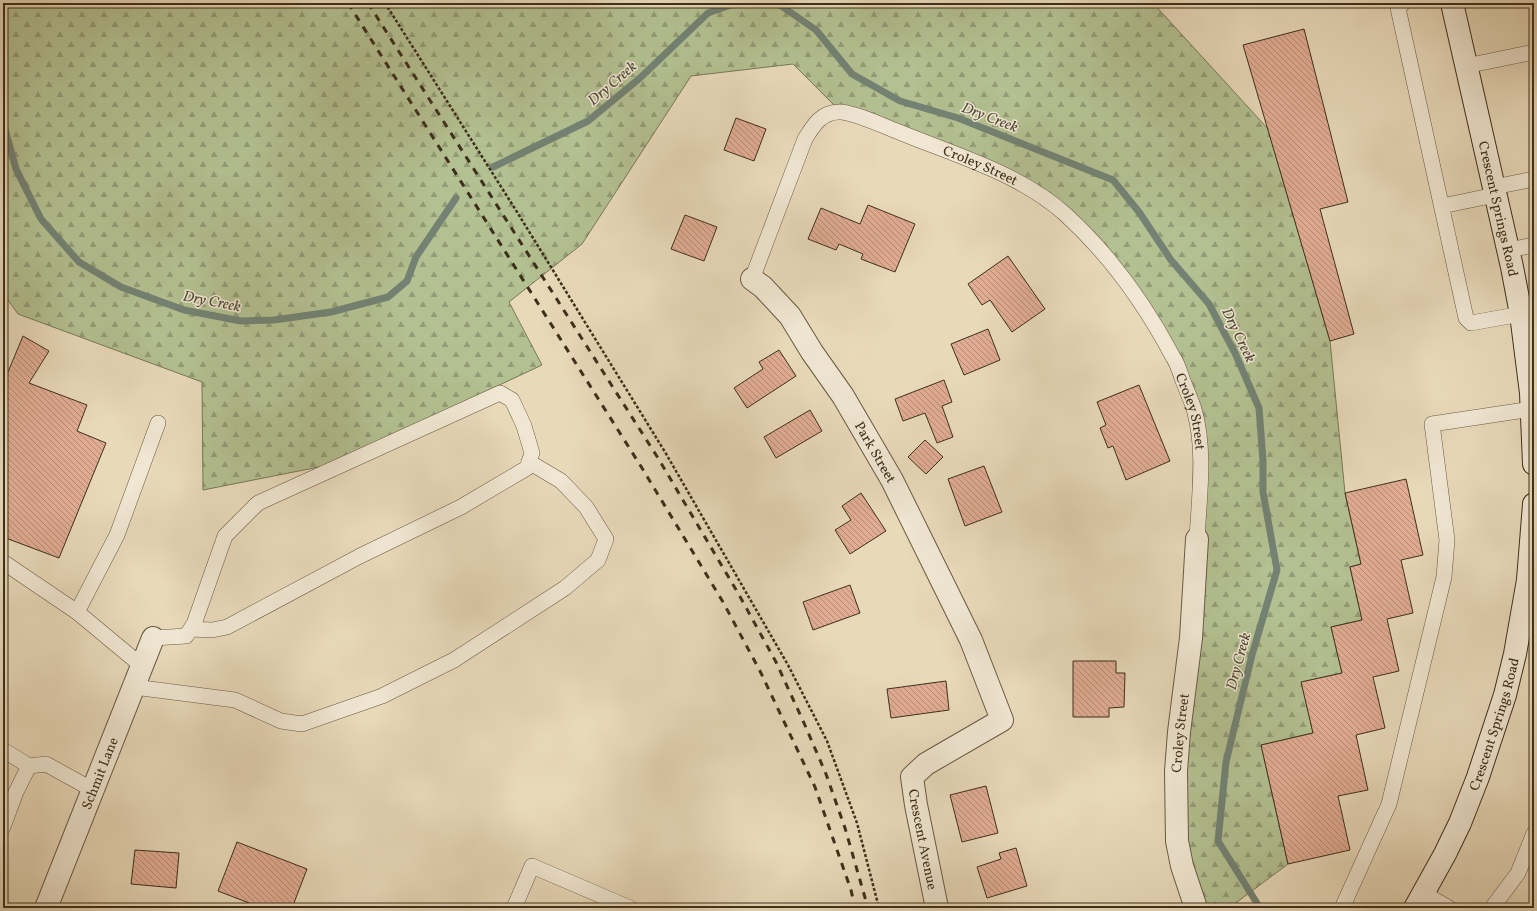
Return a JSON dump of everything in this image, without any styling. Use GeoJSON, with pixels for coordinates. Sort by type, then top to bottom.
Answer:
{"type":"FeatureCollection","features":[{"type":"Feature","properties":{"kind":"street","name":"Crescent Springs Road"},"geometry":{"type":"LineString","coordinates":[[1452,3],[1495,191],[1521,314],[1532,387],[1534,464]]}},
{"type":"Feature","properties":{"kind":"street","name":"Park Street"},"geometry":{"type":"LineString","coordinates":[[752,280],[763,287],[790,316],[812,352],[843,396],[892,480],[971,640],[1002,720],[926,764],[917,772]]}},
{"type":"Feature","properties":{"kind":"street","name":"Crescent Springs Road"},"geometry":{"type":"LineString","coordinates":[[1419,901],[1460,823],[1478,777],[1505,695],[1515,654],[1528,580],[1534,504]]}},
{"type":"Feature","properties":{"kind":"street","name":"Croley Street"},"geometry":{"type":"LineString","coordinates":[[1196,908],[1182,866],[1178,840],[1176,771],[1179,732],[1191,638],[1198,539]]}},
{"type":"Feature","properties":{"kind":"street","name":"Schmit Lane"},"geometry":{"type":"LineString","coordinates":[[46,908],[153,638]]}},
{"type":"Feature","properties":{"kind":"street","name":"Crescent Avenue"},"geometry":{"type":"LineString","coordinates":[[917,772],[912,778],[937,908]]}},
{"type":"Feature","properties":{"kind":"lane"},"geometry":{"type":"LineString","coordinates":[[1403,3],[1398,8],[1466,318],[1471,323],[1521,314]]}},
{"type":"Feature","properties":{"kind":"lane"},"geometry":{"type":"LineString","coordinates":[[1466,66],[1534,52]]}},
{"type":"Feature","properties":{"kind":"lane","name":"Croley Street"},"geometry":{"type":"LineString","coordinates":[[825,114],[840,111],[866,119],[1002,173],[1032,191],[1063,213],[1088,236],[1115,267],[1143,304],[1174,358],[1194,410],[1199,442],[1201,471],[1198,539]]}},
{"type":"Feature","properties":{"kind":"lane","name":"Park Street"},"geometry":{"type":"LineString","coordinates":[[752,280],[804,139],[814,125],[825,114]]}},
{"type":"Feature","properties":{"kind":"lane"},"geometry":{"type":"LineString","coordinates":[[1442,206],[1534,179]]}},
{"type":"Feature","properties":{"kind":"lane"},"geometry":{"type":"LineString","coordinates":[[1508,250],[1534,245]]}},
{"type":"Feature","properties":{"kind":"lane"},"geometry":{"type":"LineString","coordinates":[[153,638],[186,636],[191,630],[212,576],[225,536],[258,503],[500,393],[512,400],[524,426],[532,454],[526,468],[461,507],[360,556],[227,626],[212,630],[191,630]]}},
{"type":"Feature","properties":{"kind":"lane"},"geometry":{"type":"LineString","coordinates":[[1342,908],[1389,804],[1444,577],[1447,540],[1432,424],[1532,409]]}},
{"type":"Feature","properties":{"kind":"lane"},"geometry":{"type":"LineString","coordinates":[[77,612],[117,535],[158,423]]}},
{"type":"Feature","properties":{"kind":"lane"},"geometry":{"type":"LineString","coordinates":[[134,687],[235,700],[281,721],[302,724],[382,696],[454,660],[565,588],[598,560],[606,539],[586,507],[561,481],[529,462]]}},
{"type":"Feature","properties":{"kind":"lane"},"geometry":{"type":"LineString","coordinates":[[3,562],[77,612],[142,666]]}},
{"type":"Feature","properties":{"kind":"lane"},"geometry":{"type":"LineString","coordinates":[[3,750],[30,766],[46,764],[93,790]]}},
{"type":"Feature","properties":{"kind":"lane"},"geometry":{"type":"LineString","coordinates":[[3,827],[16,792],[30,766]]}},
{"type":"Feature","properties":{"kind":"lane"},"geometry":{"type":"LineString","coordinates":[[1492,908],[1518,873],[1534,833]]}},
{"type":"Feature","properties":{"kind":"lane"},"geometry":{"type":"LineString","coordinates":[[514,908],[532,866],[630,908]]}},
{"type":"Feature","properties":{"kind":"lane"},"geometry":{"type":"LineString","coordinates":[[1419,901],[1450,908]]}},
{"type":"Feature","properties":{"kind":"path"},"geometry":{"type":"LineString","coordinates":[[385,3],[517,212],[665,452],[788,665],[827,741],[857,824],[879,908]]}},
{"type":"Feature","properties":{"kind":"green space"},"geometry":{"type":"Polygon","coordinates":[[[3,3],[1153,3],[1268,129],[1330,341],[1345,493],[1361,564],[1350,567],[1362,620],[1331,627],[1342,673],[1302,682],[1313,733],[1261,745],[1288,864],[1229,908],[1196,908],[1182,866],[1191,638],[1194,410],[1115,267],[1033,191],[840,111],[793,64],[691,76],[582,244],[509,302],[542,365],[329,465],[203,490],[202,382],[18,314],[3,293],[3,3]]]}},
{"type":"Feature","properties":{"kind":"building"},"geometry":{"type":"Polygon","coordinates":[[[1304,29],[1348,202],[1320,209],[1354,334],[1330,341],[1243,45],[1304,29]]]}},
{"type":"Feature","properties":{"kind":"building"},"geometry":{"type":"Polygon","coordinates":[[[736,118],[766,129],[754,161],[724,150],[736,118]]]}},
{"type":"Feature","properties":{"kind":"building"},"geometry":{"type":"Polygon","coordinates":[[[868,205],[915,224],[895,272],[861,259],[863,254],[839,244],[836,250],[808,239],[821,208],[860,224],[868,205]]]}},
{"type":"Feature","properties":{"kind":"building"},"geometry":{"type":"Polygon","coordinates":[[[685,215],[717,227],[704,261],[671,249],[685,215]]]}},
{"type":"Feature","properties":{"kind":"building"},"geometry":{"type":"Polygon","coordinates":[[[1008,256],[1045,309],[1012,332],[990,300],[982,305],[968,284],[1008,256]]]}},
{"type":"Feature","properties":{"kind":"building"},"geometry":{"type":"Polygon","coordinates":[[[988,329],[1000,360],[964,375],[951,344],[988,329]]]}},
{"type":"Feature","properties":{"kind":"building"},"geometry":{"type":"Polygon","coordinates":[[[23,336],[49,351],[29,383],[87,405],[77,431],[106,443],[59,558],[3,537],[3,384],[23,336]]]}},
{"type":"Feature","properties":{"kind":"building"},"geometry":{"type":"Polygon","coordinates":[[[779,350],[796,376],[747,408],[734,388],[763,369],[759,362],[779,350]]]}},
{"type":"Feature","properties":{"kind":"building"},"geometry":{"type":"Polygon","coordinates":[[[944,380],[952,402],[942,406],[953,437],[937,443],[925,413],[903,421],[895,399],[944,380]]]}},
{"type":"Feature","properties":{"kind":"building"},"geometry":{"type":"Polygon","coordinates":[[[1139,385],[1170,461],[1126,480],[1113,446],[1108,448],[1100,428],[1106,425],[1097,402],[1139,385]]]}},
{"type":"Feature","properties":{"kind":"building"},"geometry":{"type":"Polygon","coordinates":[[[810,410],[822,431],[776,458],[764,437],[810,410]]]}},
{"type":"Feature","properties":{"kind":"building"},"geometry":{"type":"Polygon","coordinates":[[[925,440],[943,457],[926,474],[908,457],[925,440]]]}},
{"type":"Feature","properties":{"kind":"building"},"geometry":{"type":"Polygon","coordinates":[[[984,466],[1002,512],[965,526],[948,479],[984,466]]]}},
{"type":"Feature","properties":{"kind":"building"},"geometry":{"type":"Polygon","coordinates":[[[1406,479],[1423,555],[1401,560],[1413,613],[1387,619],[1399,671],[1373,677],[1385,728],[1356,735],[1368,790],[1338,796],[1350,850],[1288,864],[1261,745],[1313,733],[1301,682],[1342,673],[1331,627],[1362,620],[1350,567],[1361,564],[1345,493],[1406,479]]]}},
{"type":"Feature","properties":{"kind":"building"},"geometry":{"type":"Polygon","coordinates":[[[861,493],[886,531],[850,554],[835,530],[851,520],[842,506],[861,493]]]}},
{"type":"Feature","properties":{"kind":"building"},"geometry":{"type":"Polygon","coordinates":[[[850,585],[860,613],[813,630],[803,602],[850,585]]]}},
{"type":"Feature","properties":{"kind":"building"},"geometry":{"type":"Polygon","coordinates":[[[1073,661],[1116,661],[1116,673],[1125,673],[1124,707],[1109,708],[1109,717],[1073,717],[1073,661]]]}},
{"type":"Feature","properties":{"kind":"building"},"geometry":{"type":"Polygon","coordinates":[[[946,681],[949,710],[891,718],[887,689],[946,681]]]}},
{"type":"Feature","properties":{"kind":"building"},"geometry":{"type":"Polygon","coordinates":[[[986,786],[998,833],[962,842],[950,795],[986,786]]]}},
{"type":"Feature","properties":{"kind":"building"},"geometry":{"type":"Polygon","coordinates":[[[237,842],[307,869],[292,908],[262,908],[218,891],[237,842]]]}},
{"type":"Feature","properties":{"kind":"building"},"geometry":{"type":"Polygon","coordinates":[[[1016,848],[1027,886],[987,898],[977,867],[1001,859],[999,853],[1016,848]]]}},
{"type":"Feature","properties":{"kind":"building"},"geometry":{"type":"Polygon","coordinates":[[[135,850],[179,853],[176,888],[131,884],[135,850]]]}},
{"type":"Feature","properties":{"kind":"building"},"geometry":{"type":"Polygon","coordinates":[[[1534,893],[1534,908],[1528,908],[1534,893]]]}},
{"type":"Feature","properties":{"kind":"waterway","name":"Dry Creek"},"geometry":{"type":"LineString","coordinates":[[493,167],[588,121],[640,78],[708,13],[736,3]]}},
{"type":"Feature","properties":{"kind":"waterway","name":"Dry Creek"},"geometry":{"type":"LineString","coordinates":[[767,3],[780,5],[816,30],[852,74],[900,101],[958,118],[1113,180],[1139,212],[1171,260],[1209,304],[1235,353],[1259,408],[1263,461],[1263,492],[1277,570],[1252,655],[1226,762],[1218,841],[1260,908]]}},
{"type":"Feature","properties":{"kind":"waterway","name":"Dry Creek"},"geometry":{"type":"LineString","coordinates":[[3,122],[16,169],[41,219],[79,262],[121,287],[184,310],[241,321],[274,320],[331,312],[388,297],[407,281],[416,257],[456,198]]}},
{"type":"Feature","properties":{"kind":"railway"},"geometry":{"type":"LineString","coordinates":[[348,3],[642,468],[723,602],[760,671],[815,787],[851,890],[855,908]]}},
{"type":"Feature","properties":{"kind":"railway"},"geometry":{"type":"LineString","coordinates":[[368,3],[658,458],[738,593],[776,662],[826,774],[845,828],[868,908]]}}]}
